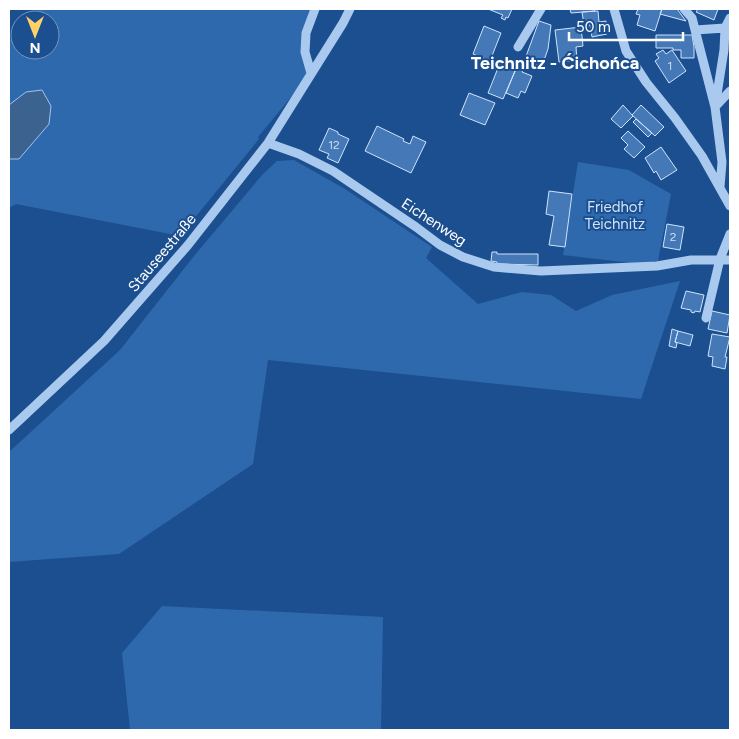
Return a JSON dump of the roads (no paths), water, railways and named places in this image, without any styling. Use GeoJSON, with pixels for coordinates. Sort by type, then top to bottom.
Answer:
{"type":"FeatureCollection","features":[{"type":"Feature","properties":{"kind":"street"},"geometry":{"type":"LineString","coordinates":[[311,73],[305,52],[306,33],[315,9]]}},
{"type":"Feature","properties":{"kind":"street","name":"Stauseestraße"},"geometry":{"type":"LineString","coordinates":[[9,430],[104,341],[188,245],[268,142],[350,9]]}},
{"type":"Feature","properties":{"kind":"street"},"geometry":{"type":"LineString","coordinates":[[518,47],[541,9]]}},
{"type":"Feature","properties":{"kind":"street"},"geometry":{"type":"LineString","coordinates":[[614,9],[626,51],[646,82],[702,156],[730,206]]}},
{"type":"Feature","properties":{"kind":"street"},"geometry":{"type":"LineString","coordinates":[[684,9],[692,18],[696,30],[715,107],[722,162],[720,188]]}},
{"type":"Feature","properties":{"kind":"street"},"geometry":{"type":"LineString","coordinates":[[715,107],[724,50],[725,28],[730,18]]}},
{"type":"Feature","properties":{"kind":"street"},"geometry":{"type":"LineString","coordinates":[[696,30],[725,28]]}},
{"type":"Feature","properties":{"kind":"street"},"geometry":{"type":"LineString","coordinates":[[715,107],[730,91]]}},
{"type":"Feature","properties":{"kind":"street","name":"Eichenweg"},"geometry":{"type":"LineString","coordinates":[[268,142],[299,154],[333,171],[416,227],[440,246],[462,257],[494,267],[541,271],[657,266],[691,260],[730,260]]}},
{"type":"Feature","properties":{"kind":"street"},"geometry":{"type":"LineString","coordinates":[[706,318],[720,259],[730,234]]}},
{"type":"Feature","properties":{"kind":"district","name":"Teichnitz - Ćichońca"},"geometry":{"type":"Point","coordinates":[555,63]}},
{"type":"Feature","properties":{"kind":"park label","name":"Friedhof Teichnitz"},"geometry":{"type":"Point","coordinates":[615,216]}}]}
